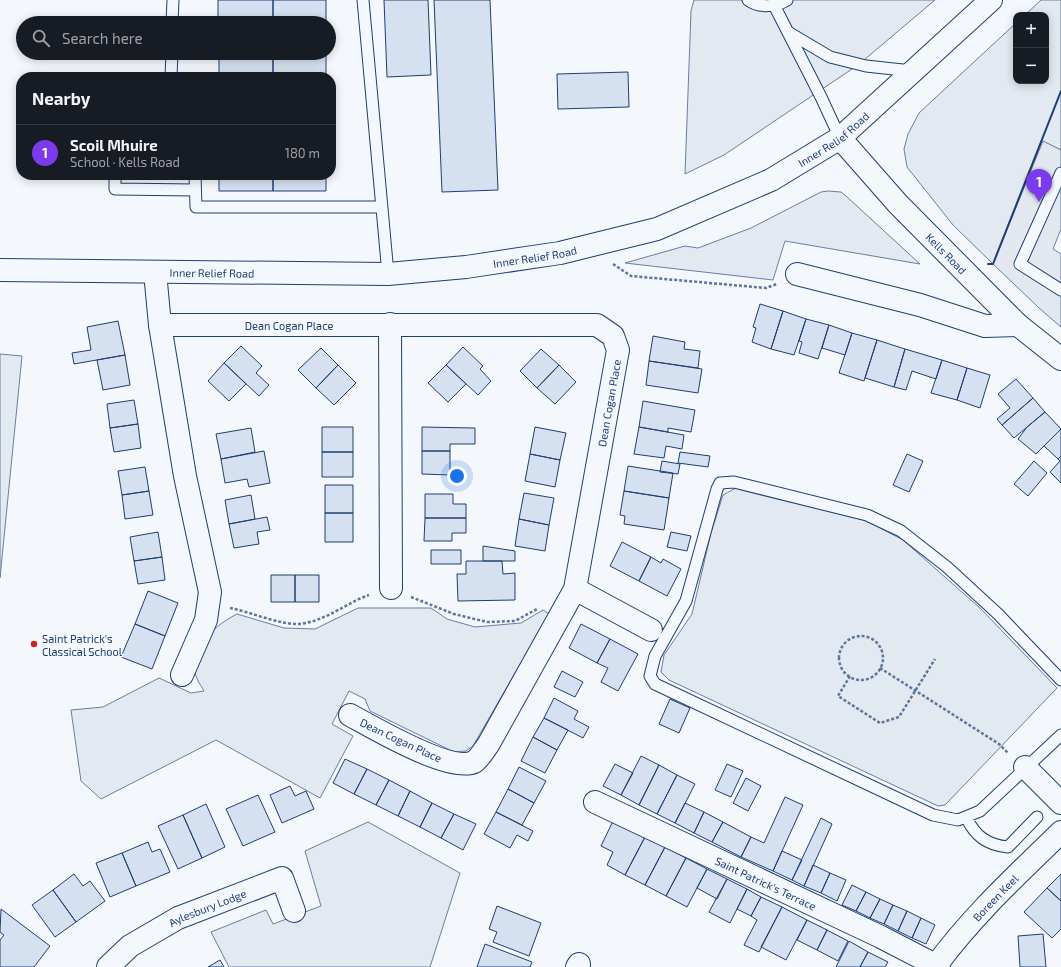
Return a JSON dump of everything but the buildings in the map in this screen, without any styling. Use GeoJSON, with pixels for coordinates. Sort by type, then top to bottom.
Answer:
{"type":"FeatureCollection","features":[{"type":"Feature","properties":{"kind":"street","name":"Inner Relief Road"},"geometry":{"type":"LineString","coordinates":[[0,270],[388,274],[466,267],[560,253],[657,229],[771,180],[840,138],[992,0]]}},
{"type":"Feature","properties":{"kind":"street","name":"Kells Road"},"geometry":{"type":"LineString","coordinates":[[840,138],[898,204],[1018,325],[1061,359]]}},
{"type":"Feature","properties":{"kind":"street"},"geometry":{"type":"LineString","coordinates":[[155,272],[160,326],[185,476],[210,592],[206,620],[182,675]]}},
{"type":"Feature","properties":{"kind":"street"},"geometry":{"type":"LineString","coordinates":[[797,274],[920,305],[985,326],[1018,325]]}},
{"type":"Feature","properties":{"kind":"street"},"geometry":{"type":"LineString","coordinates":[[390,324],[391,588]]}},
{"type":"Feature","properties":{"kind":"street","name":"Dean Cogan Place"},"geometry":{"type":"LineString","coordinates":[[160,326],[390,324],[597,326],[613,336],[618,350],[575,589],[488,745],[475,761],[461,764],[438,759],[350,715]]}},
{"type":"Feature","properties":{"kind":"street"},"geometry":{"type":"LineString","coordinates":[[575,589],[651,630]]}},
{"type":"Feature","properties":{"kind":"street"},"geometry":{"type":"LineString","coordinates":[[1025,767],[1061,803]]}},
{"type":"Feature","properties":{"kind":"street","name":"Saint Patrick's Terrace"},"geometry":{"type":"LineString","coordinates":[[595,802],[937,966]]}},
{"type":"Feature","properties":{"kind":"street","name":"Boreen Keel"},"geometry":{"type":"LineString","coordinates":[[937,966],[957,937],[978,914],[1061,832]]}},
{"type":"Feature","properties":{"kind":"street","name":"Aylesbury Lodge"},"geometry":{"type":"LineString","coordinates":[[108,967],[130,946],[178,918],[282,878],[294,912]]}},
{"type":"Feature","properties":{"kind":"lane"},"geometry":{"type":"LineString","coordinates":[[172,16],[173,0]]}},
{"type":"Feature","properties":{"kind":"lane"},"geometry":{"type":"LineString","coordinates":[[363,0],[388,274]]}},
{"type":"Feature","properties":{"kind":"lane"},"geometry":{"type":"LineString","coordinates":[[748,0],[762,5],[774,5],[787,0]]}},
{"type":"Feature","properties":{"kind":"lane"},"geometry":{"type":"LineString","coordinates":[[774,5],[840,138]]}},
{"type":"Feature","properties":{"kind":"lane"},"geometry":{"type":"LineString","coordinates":[[787,31],[830,57],[866,66],[913,71]]}},
{"type":"Feature","properties":{"kind":"lane"},"geometry":{"type":"LineString","coordinates":[[171,72],[172,60]]}},
{"type":"Feature","properties":{"kind":"lane"},"geometry":{"type":"LineString","coordinates":[[1061,173],[1020,264],[1061,290]]}},
{"type":"Feature","properties":{"kind":"lane"},"geometry":{"type":"LineString","coordinates":[[115,180],[115,189],[195,190]]}},
{"type":"Feature","properties":{"kind":"lane"},"geometry":{"type":"LineString","coordinates":[[195,180],[196,207],[382,207]]}},
{"type":"Feature","properties":{"kind":"lane"},"geometry":{"type":"LineString","coordinates":[[1061,680],[998,614],[947,567],[901,531],[867,515],[734,482],[720,483],[716,489],[686,602],[655,656],[650,676],[655,684],[933,815],[958,820],[980,811],[1025,767],[1061,735]]}},
{"type":"Feature","properties":{"kind":"lane"},"geometry":{"type":"LineString","coordinates":[[966,817],[972,829],[993,845],[1008,847],[1038,817]]}},
{"type":"Feature","properties":{"kind":"path"},"geometry":{"type":"LineString","coordinates":[[585,247],[631,276],[766,288],[797,274]]}},
{"type":"Feature","properties":{"kind":"path"},"geometry":{"type":"LineString","coordinates":[[862,636],[875,641],[883,654],[880,668],[876,674],[863,679],[850,676],[841,665],[840,652],[843,645],[855,637],[862,636]]}},
{"type":"Feature","properties":{"kind":"path"},"geometry":{"type":"LineString","coordinates":[[850,676],[838,696],[880,723],[898,717],[935,659]]}},
{"type":"Feature","properties":{"kind":"path"},"geometry":{"type":"LineString","coordinates":[[880,668],[998,744],[1025,767]]}},
{"type":"Feature","properties":{"kind":"shaded area"},"geometry":{"type":"Polygon","coordinates":[[[694,0],[935,0],[858,65],[724,155],[685,174],[691,11],[694,0]]]}},
{"type":"Feature","properties":{"kind":"shaded area"},"geometry":{"type":"Polygon","coordinates":[[[1041,0],[1061,0],[1061,150],[1042,141],[993,264],[953,225],[907,167],[904,149],[908,134],[919,113],[1013,26],[1013,84],[1049,84],[1049,12],[1028,12],[1041,0]]]}},
{"type":"Feature","properties":{"kind":"shaded area"},"geometry":{"type":"Polygon","coordinates":[[[1043,141],[1061,150],[1061,229],[1053,249],[1061,254],[1061,327],[993,264],[1043,141]]]}},
{"type":"Feature","properties":{"kind":"shaded area"},"geometry":{"type":"Polygon","coordinates":[[[821,192],[841,192],[920,264],[785,241],[773,280],[625,263],[685,246],[698,248],[751,228],[821,192]]]}},
{"type":"Feature","properties":{"kind":"shaded area"},"geometry":{"type":"Polygon","coordinates":[[[0,354],[22,356],[0,578],[0,354]]]}},
{"type":"Feature","properties":{"kind":"shaded area"},"geometry":{"type":"Polygon","coordinates":[[[736,488],[867,521],[903,540],[980,608],[1057,688],[945,805],[938,806],[669,680],[661,672],[664,655],[692,614],[711,533],[723,495],[736,488]]]}},
{"type":"Feature","properties":{"kind":"shaded area"},"geometry":{"type":"Polygon","coordinates":[[[358,608],[431,608],[447,619],[475,627],[521,623],[543,610],[549,614],[473,746],[466,751],[454,752],[370,711],[365,699],[349,691],[332,724],[353,736],[320,798],[216,740],[101,799],[81,781],[71,710],[103,707],[159,678],[191,693],[204,691],[195,674],[196,659],[199,651],[203,643],[214,629],[237,614],[284,628],[315,629],[358,608]]]}},
{"type":"Feature","properties":{"kind":"shaded area"},"geometry":{"type":"Polygon","coordinates":[[[368,822],[460,873],[430,967],[229,967],[211,932],[266,910],[273,924],[321,906],[305,851],[368,822]]]}},
{"type":"Feature","properties":{"kind":"wall"},"geometry":{"type":"LineString","coordinates":[[988,264],[993,264],[1061,91]]}},
{"type":"Feature","properties":{"kind":"place","name":"Scoil Mhuire"},"geometry":{"type":"Point","coordinates":[1039,202]}},
{"type":"Feature","properties":{"kind":"place","name":"Saint Patrick's Classical School"},"geometry":{"type":"Point","coordinates":[34,644]}}]}
